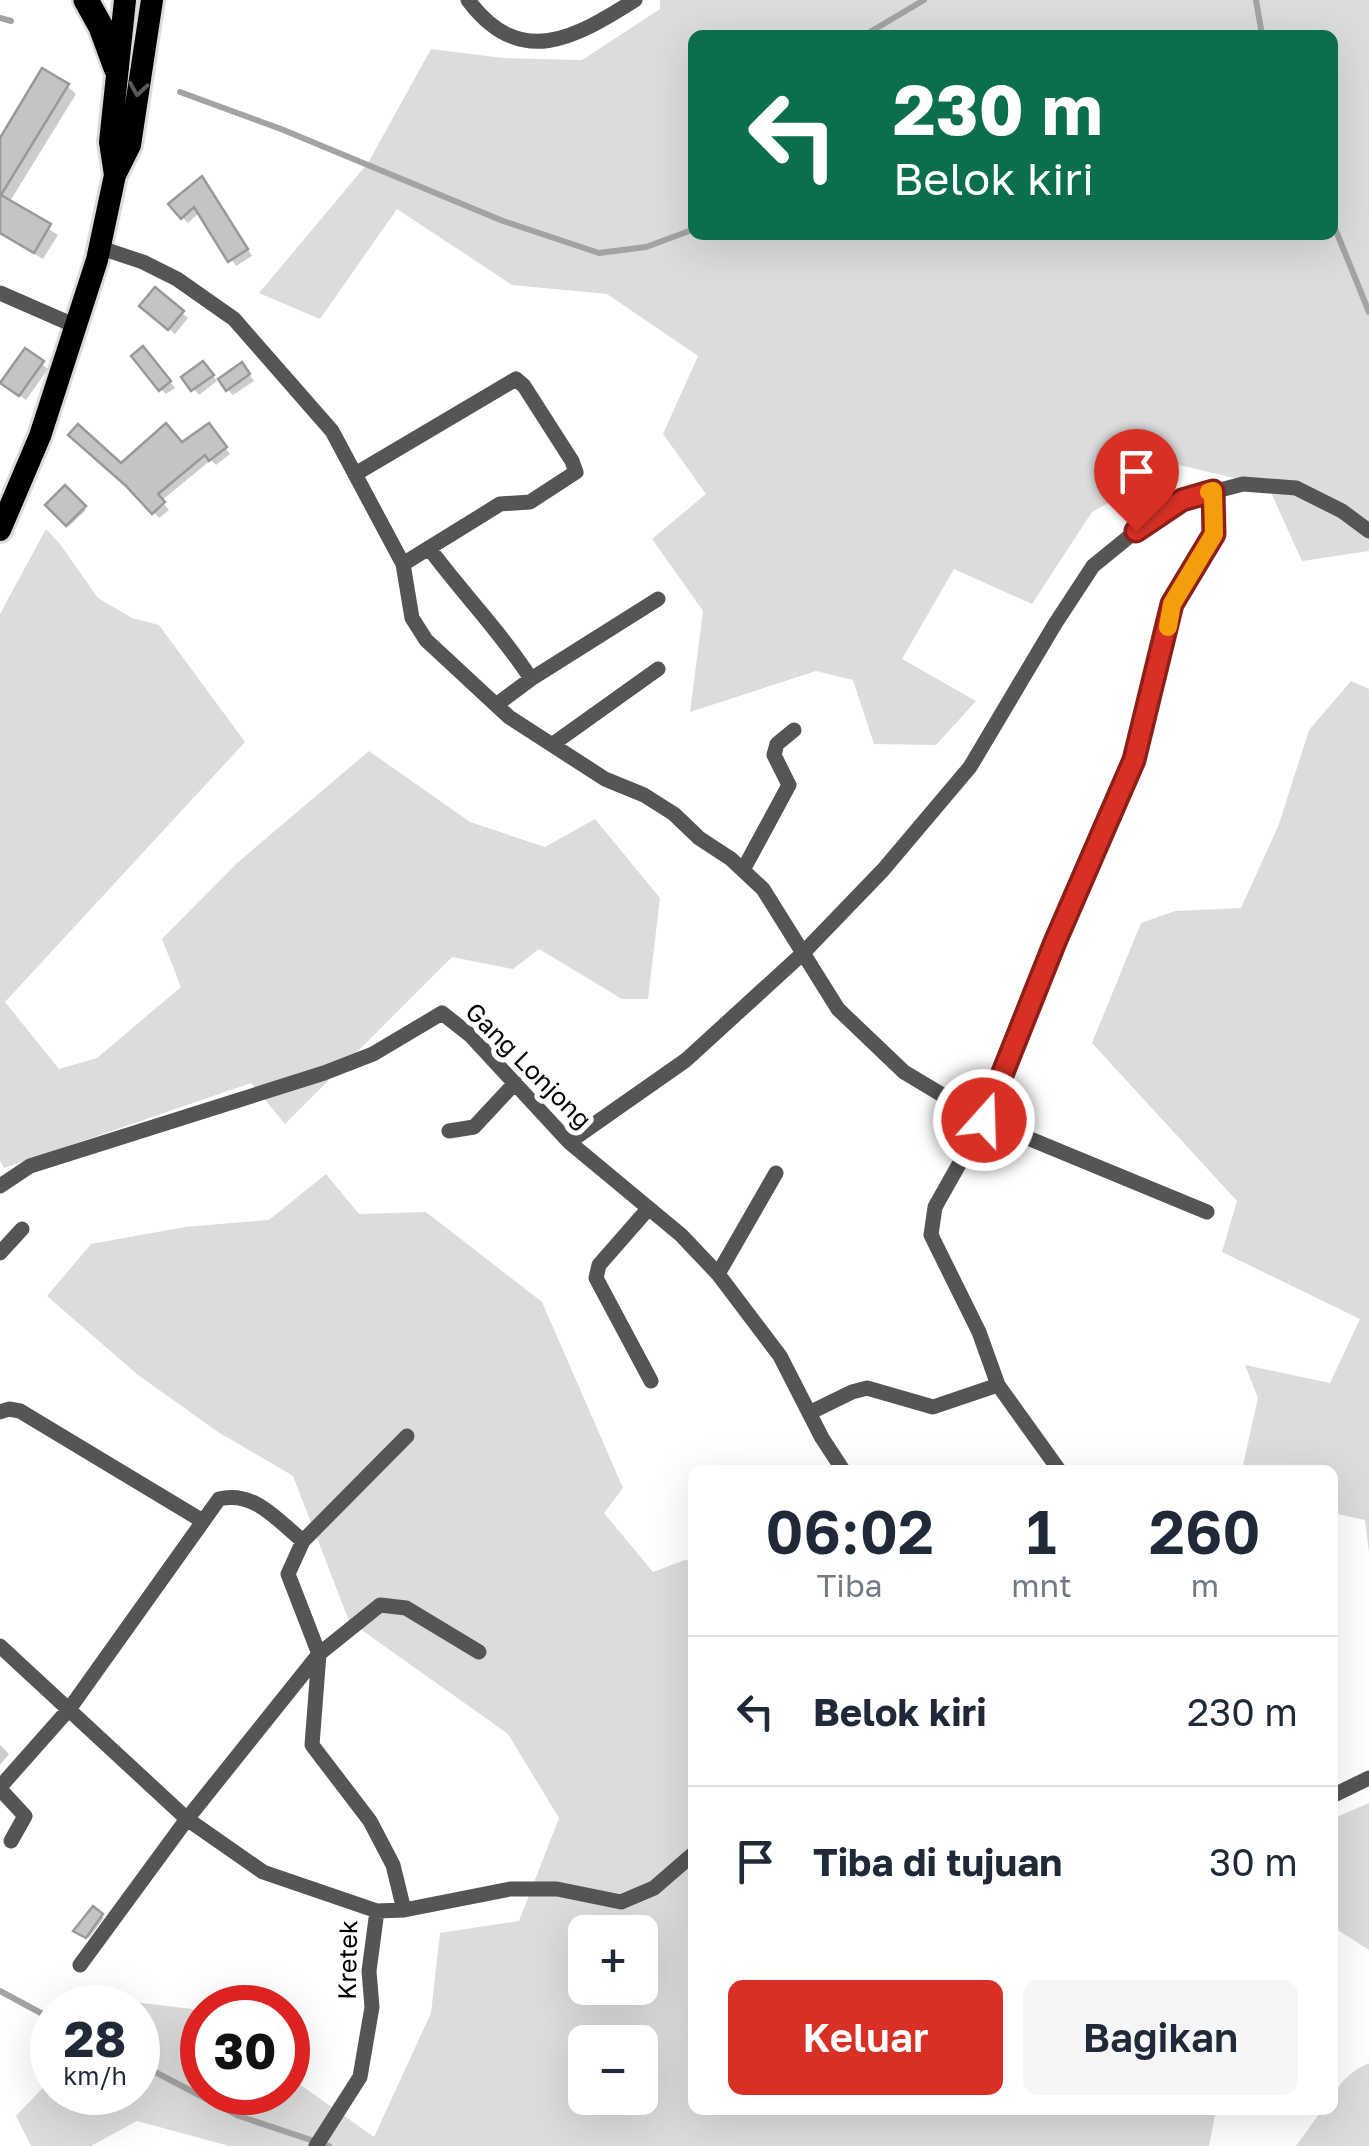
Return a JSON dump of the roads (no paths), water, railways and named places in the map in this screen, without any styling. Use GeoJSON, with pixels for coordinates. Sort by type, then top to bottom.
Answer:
{"type":"FeatureCollection","features":[{"type":"Feature","properties":{"kind":"highway"},"geometry":{"type":"LineString","coordinates":[[86,0],[116,68]]}},
{"type":"Feature","properties":{"kind":"main road"},"geometry":{"type":"LineString","coordinates":[[116,175],[110,142],[126,0]]}},
{"type":"Feature","properties":{"kind":"main road"},"geometry":{"type":"LineString","coordinates":[[0,530],[40,436],[78,327],[116,175],[130,145],[152,0]]}},
{"type":"Feature","properties":{"kind":"street"},"geometry":{"type":"LineString","coordinates":[[468,0],[480,17],[504,35],[533,42],[580,34],[635,0]]}},
{"type":"Feature","properties":{"kind":"street"},"geometry":{"type":"LineString","coordinates":[[100,248],[177,279],[234,319],[332,431],[403,564],[412,618],[444,659],[496,705],[605,779],[644,795],[674,814],[742,870],[763,889],[838,1009],[890,1060],[984,1120],[1208,1212]]}},
{"type":"Feature","properties":{"kind":"street"},"geometry":{"type":"LineString","coordinates":[[0,293],[78,327]]}},
{"type":"Feature","properties":{"kind":"street"},"geometry":{"type":"LineString","coordinates":[[356,473],[516,379],[576,472],[530,502],[500,504],[403,564]]}},
{"type":"Feature","properties":{"kind":"street"},"geometry":{"type":"LineString","coordinates":[[570,1142],[686,1060],[802,954],[883,870],[970,767],[1054,624],[1094,566],[1136,531],[1182,500],[1243,484],[1296,488],[1342,511],[1369,531]]}},
{"type":"Feature","properties":{"kind":"street"},"geometry":{"type":"LineString","coordinates":[[1055,1465],[998,1385],[979,1332],[931,1236],[935,1207],[984,1120],[1134,760],[1172,604],[1214,534],[1213,491]]}},
{"type":"Feature","properties":{"kind":"street"},"geometry":{"type":"LineString","coordinates":[[429,548],[463,592],[482,609],[531,679]]}},
{"type":"Feature","properties":{"kind":"street"},"geometry":{"type":"LineString","coordinates":[[496,705],[658,599]]}},
{"type":"Feature","properties":{"kind":"street"},"geometry":{"type":"LineString","coordinates":[[546,740],[658,669]]}},
{"type":"Feature","properties":{"kind":"street"},"geometry":{"type":"LineString","coordinates":[[742,870],[789,785],[774,755],[777,744],[794,730]]}},
{"type":"Feature","properties":{"kind":"street","name":"Gang Lonjong"},"geometry":{"type":"LineString","coordinates":[[0,1186],[30,1166],[373,1054],[442,1014],[470,1035],[570,1142],[682,1235],[718,1274],[780,1356],[840,1465]]}},
{"type":"Feature","properties":{"kind":"street"},"geometry":{"type":"LineString","coordinates":[[448,1130],[474,1127],[515,1083]]}},
{"type":"Feature","properties":{"kind":"street"},"geometry":{"type":"LineString","coordinates":[[718,1274],[776,1174]]}},
{"type":"Feature","properties":{"kind":"street"},"geometry":{"type":"LineString","coordinates":[[648,1209],[599,1264],[596,1278],[650,1381]]}},
{"type":"Feature","properties":{"kind":"street"},"geometry":{"type":"LineString","coordinates":[[0,1253],[22,1229]]}},
{"type":"Feature","properties":{"kind":"street"},"geometry":{"type":"LineString","coordinates":[[809,1414],[867,1388],[933,1406],[998,1385]]}},
{"type":"Feature","properties":{"kind":"street"},"geometry":{"type":"LineString","coordinates":[[0,1412],[20,1411],[201,1520]]}},
{"type":"Feature","properties":{"kind":"street"},"geometry":{"type":"LineString","coordinates":[[404,1910],[393,1865],[370,1821],[312,1745],[318,1654],[288,1574],[303,1541],[407,1436]]}},
{"type":"Feature","properties":{"kind":"street"},"geometry":{"type":"LineString","coordinates":[[12,1842],[25,1816],[0,1788],[70,1708],[219,1499],[235,1495],[250,1499],[303,1541]]}},
{"type":"Feature","properties":{"kind":"street"},"geometry":{"type":"LineString","coordinates":[[80,1964],[187,1819],[318,1654],[380,1605],[406,1608],[480,1652]]}},
{"type":"Feature","properties":{"kind":"street","name":"Kretek"},"geometry":{"type":"LineString","coordinates":[[0,1646],[187,1819],[263,1872],[377,1912],[369,1970],[372,2008],[360,2078],[316,2146]]}},
{"type":"Feature","properties":{"kind":"street"},"geometry":{"type":"LineString","coordinates":[[1338,1793],[1369,1778]]}},
{"type":"Feature","properties":{"kind":"street"},"geometry":{"type":"LineString","coordinates":[[377,1912],[510,1889],[557,1889],[621,1902],[654,1888],[688,1858]]}},
{"type":"Feature","properties":{"kind":"waterway"},"geometry":{"type":"LineString","coordinates":[[873,30],[924,0]]}},
{"type":"Feature","properties":{"kind":"waterway"},"geometry":{"type":"LineString","coordinates":[[1256,0],[1261,30]]}},
{"type":"Feature","properties":{"kind":"waterway"},"geometry":{"type":"LineString","coordinates":[[0,18],[11,21]]}},
{"type":"Feature","properties":{"kind":"waterway"},"geometry":{"type":"LineString","coordinates":[[180,92],[281,129],[503,221],[599,253],[646,247],[688,231]]}},
{"type":"Feature","properties":{"kind":"waterway"},"geometry":{"type":"LineString","coordinates":[[1338,236],[1369,312]]}},
{"type":"Feature","properties":{"kind":"waterway"},"geometry":{"type":"LineString","coordinates":[[0,1991],[30,2007]]}},
{"type":"Feature","properties":{"kind":"waterway"},"geometry":{"type":"LineString","coordinates":[[160,2075],[239,2116],[329,2146]]}}]}
